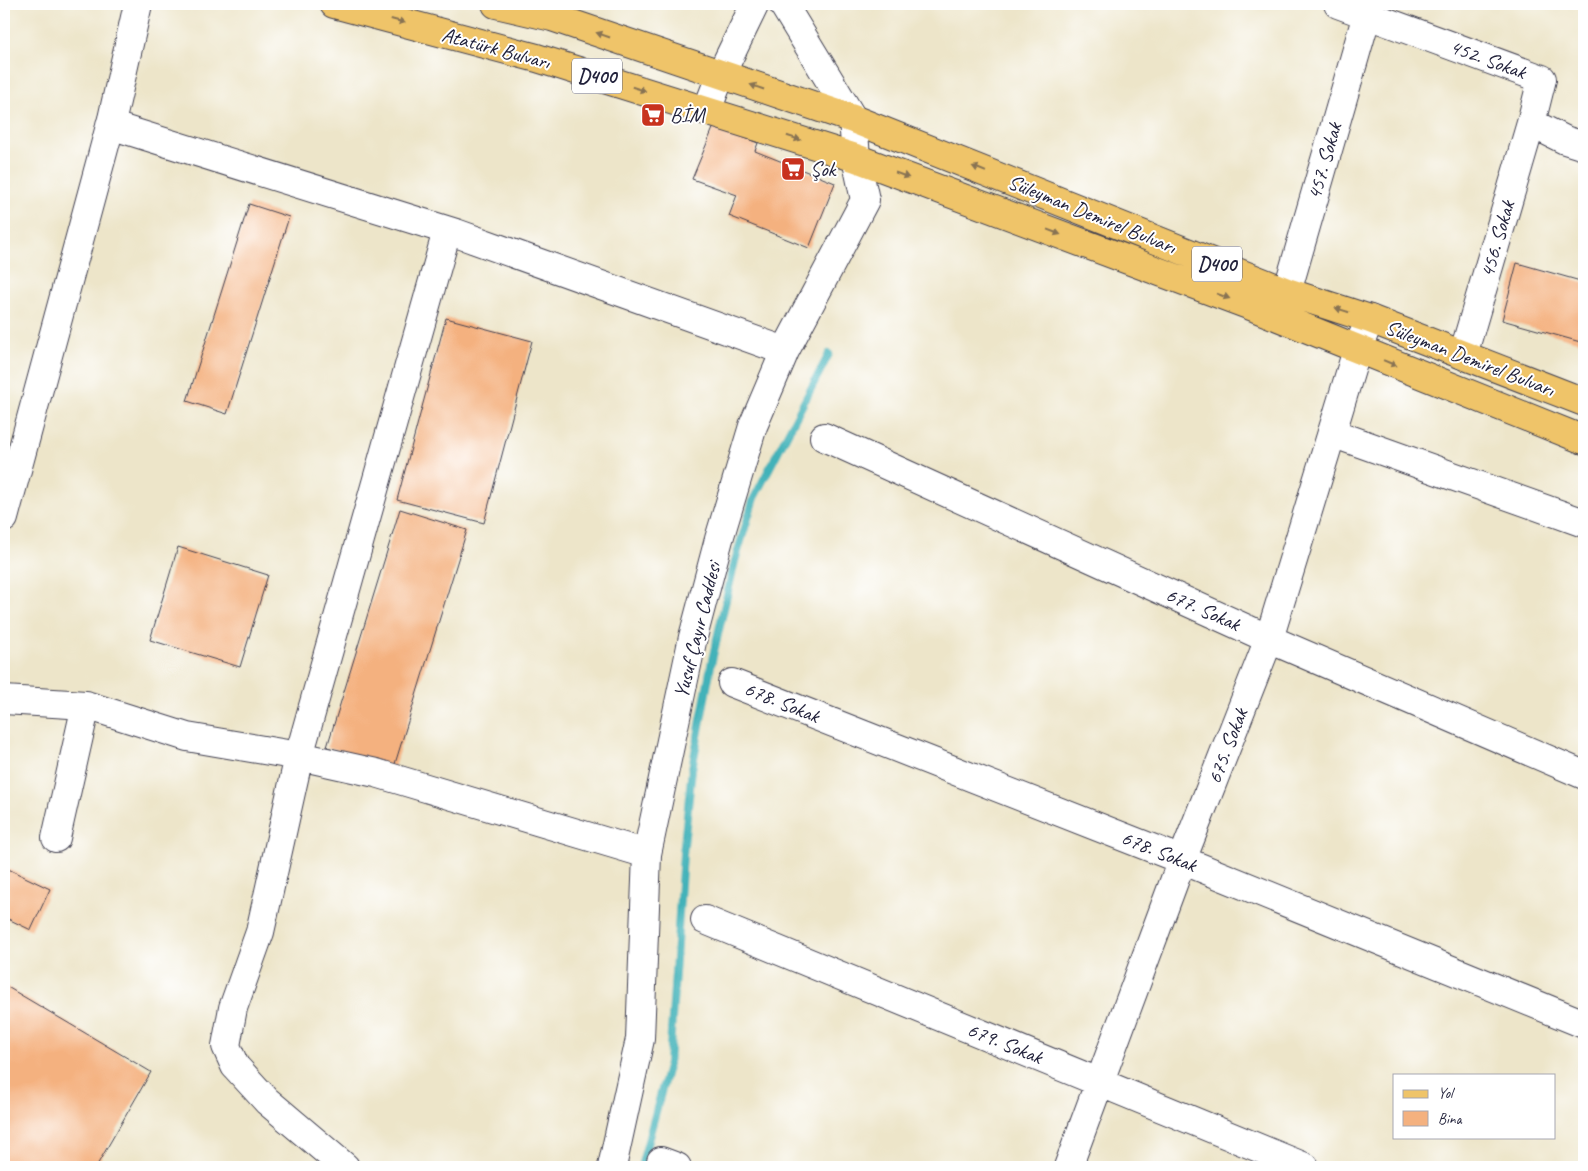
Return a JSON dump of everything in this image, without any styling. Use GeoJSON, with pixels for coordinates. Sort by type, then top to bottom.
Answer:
{"type":"FeatureCollection","features":[{"type":"Feature","properties":{"kind":"main road","name":"Atatürk Bulvarı"},"geometry":{"type":"LineString","coordinates":[[334,4],[537,58],[856,158]]}},
{"type":"Feature","properties":{"kind":"main road","name":"Atatürk Bulvarı"},"geometry":{"type":"LineString","coordinates":[[496,4],[552,18],[853,119]]}},
{"type":"Feature","properties":{"kind":"main road","name":"Süleyman Demirel Bulvarı"},"geometry":{"type":"LineString","coordinates":[[853,119],[1286,292],[1370,319],[1584,402]]}},
{"type":"Feature","properties":{"kind":"main road","name":"Süleyman Demirel Bulvarı"},"geometry":{"type":"LineString","coordinates":[[856,158],[1276,316],[1584,440]]}},
{"type":"Feature","properties":{"kind":"street"},"geometry":{"type":"LineString","coordinates":[[4,518],[110,125],[138,4]]}},
{"type":"Feature","properties":{"kind":"street"},"geometry":{"type":"LineString","coordinates":[[707,110],[721,74],[755,4]]}},
{"type":"Feature","properties":{"kind":"street"},"geometry":{"type":"LineString","coordinates":[[783,4],[853,119]]}},
{"type":"Feature","properties":{"kind":"street","name":"452. Sokak"},"geometry":{"type":"LineString","coordinates":[[1338,4],[1368,9],[1542,79],[1531,123]]}},
{"type":"Feature","properties":{"kind":"street","name":"457. Sokak"},"geometry":{"type":"LineString","coordinates":[[1276,316],[1286,292],[1368,9]]}},
{"type":"Feature","properties":{"kind":"street","name":"Yusuf Çayır Caddesi"},"geometry":{"type":"LineString","coordinates":[[612,1167],[640,1039],[647,854],[693,637],[753,426],[785,351],[865,200],[856,158],[853,119]]}},
{"type":"Feature","properties":{"kind":"street"},"geometry":{"type":"LineString","coordinates":[[1531,123],[1565,140],[1584,146]]}},
{"type":"Feature","properties":{"kind":"street","name":"456. Sokak"},"geometry":{"type":"LineString","coordinates":[[1463,355],[1531,123]]}},
{"type":"Feature","properties":{"kind":"street"},"geometry":{"type":"LineString","coordinates":[[110,125],[447,231],[785,351]]}},
{"type":"Feature","properties":{"kind":"street"},"geometry":{"type":"LineString","coordinates":[[345,1167],[267,1100],[235,1066],[226,1046],[233,1008],[260,932],[299,756],[447,231]]}},
{"type":"Feature","properties":{"kind":"street","name":"675. Sokak"},"geometry":{"type":"LineString","coordinates":[[1068,1167],[1182,860],[1269,640],[1357,350],[1370,319]]}},
{"type":"Feature","properties":{"kind":"street"},"geometry":{"type":"LineString","coordinates":[[1332,433],[1584,523]]}},
{"type":"Feature","properties":{"kind":"street","name":"677. Sokak"},"geometry":{"type":"LineString","coordinates":[[824,437],[1269,640],[1584,775]]}},
{"type":"Feature","properties":{"kind":"street","name":"678. Sokak"},"geometry":{"type":"LineString","coordinates":[[732,682],[1182,860],[1584,1024]]}},
{"type":"Feature","properties":{"kind":"street"},"geometry":{"type":"LineString","coordinates":[[4,700],[86,705],[186,737],[299,756],[376,773],[647,854]]}},
{"type":"Feature","properties":{"kind":"street"},"geometry":{"type":"LineString","coordinates":[[56,838],[86,705]]}},
{"type":"Feature","properties":{"kind":"street","name":"679. Sokak"},"geometry":{"type":"LineString","coordinates":[[705,920],[1305,1167]]}},
{"type":"Feature","properties":{"kind":"building"},"geometry":{"type":"Polygon","coordinates":[[[714,126],[758,143],[755,151],[835,183],[809,248],[729,216],[737,195],[692,179],[714,126]]]}},
{"type":"Feature","properties":{"kind":"building"},"geometry":{"type":"Polygon","coordinates":[[[249,204],[289,217],[227,414],[187,401],[249,204]]]}},
{"type":"Feature","properties":{"kind":"building"},"geometry":{"type":"Polygon","coordinates":[[[1517,263],[1584,282],[1584,343],[1502,320],[1517,263]]]}},
{"type":"Feature","properties":{"kind":"building"},"geometry":{"type":"Polygon","coordinates":[[[446,318],[532,341],[484,523],[397,500],[446,318]]]}},
{"type":"Feature","properties":{"kind":"building"},"geometry":{"type":"Polygon","coordinates":[[[400,509],[467,530],[394,767],[327,747],[400,509]]]}},
{"type":"Feature","properties":{"kind":"building"},"geometry":{"type":"Polygon","coordinates":[[[178,547],[268,575],[240,667],[150,640],[178,547]]]}},
{"type":"Feature","properties":{"kind":"building"},"geometry":{"type":"Polygon","coordinates":[[[4,867],[50,889],[31,930],[4,917],[4,867]]]}},
{"type":"Feature","properties":{"kind":"building"},"geometry":{"type":"Polygon","coordinates":[[[4,985],[151,1072],[96,1167],[4,1167],[4,985]]]}},
{"type":"Feature","properties":{"kind":"waterway"},"geometry":{"type":"LineString","coordinates":[[641,1167],[669,1063],[683,854],[692,769],[712,660],[735,561],[754,498],[829,354]]}},
{"type":"Feature","properties":{"kind":"place","name":"BİM"},"geometry":{"type":"Point","coordinates":[653,115]}},
{"type":"Feature","properties":{"kind":"place","name":"Şok"},"geometry":{"type":"Point","coordinates":[793,169]}}]}
